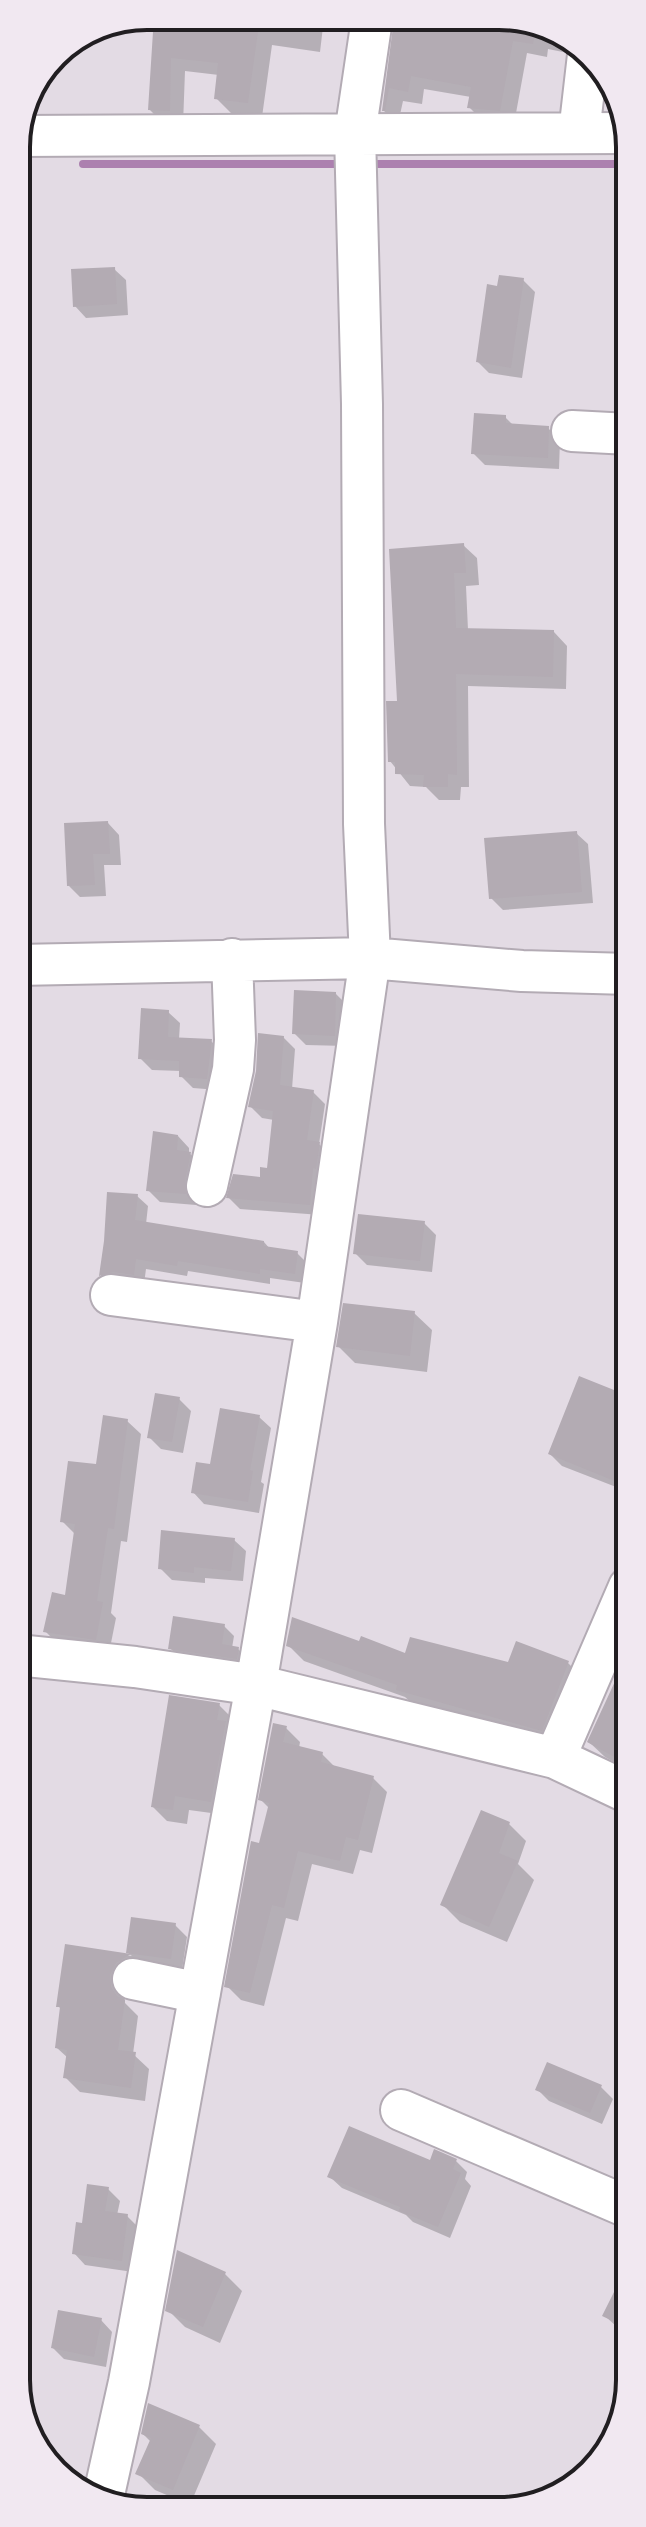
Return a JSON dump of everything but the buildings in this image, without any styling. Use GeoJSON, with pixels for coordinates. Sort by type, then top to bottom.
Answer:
{"type":"FeatureCollection","features":[{"type":"Feature","properties":{"kind":"street"},"geometry":{"type":"LineString","coordinates":[[105,2489],[129,2382],[256,1685],[317,1322],[370,958],[364,824],[362,404],[355,134],[370,30]]}},
{"type":"Feature","properties":{"kind":"street"},"geometry":{"type":"LineString","coordinates":[[579,133],[586,70]]}},
{"type":"Feature","properties":{"kind":"street"},"geometry":{"type":"LineString","coordinates":[[31,136],[615,133]]}},
{"type":"Feature","properties":{"kind":"street"},"geometry":{"type":"LineString","coordinates":[[572,431],[616,433]]}},
{"type":"Feature","properties":{"kind":"street"},"geometry":{"type":"LineString","coordinates":[[30,965],[370,958],[522,971],[616,974]]}},
{"type":"Feature","properties":{"kind":"street"},"geometry":{"type":"LineString","coordinates":[[207,1186],[233,1069],[232,959]]}},
{"type":"Feature","properties":{"kind":"street"},"geometry":{"type":"LineString","coordinates":[[111,1295],[317,1322]]}},
{"type":"Feature","properties":{"kind":"street"},"geometry":{"type":"LineString","coordinates":[[555,1758],[616,1617]]}},
{"type":"Feature","properties":{"kind":"street"},"geometry":{"type":"LineString","coordinates":[[30,1656],[135,1667],[256,1685],[555,1758],[616,1787]]}},
{"type":"Feature","properties":{"kind":"street"},"geometry":{"type":"LineString","coordinates":[[133,1979],[200,1993]]}},
{"type":"Feature","properties":{"kind":"street"},"geometry":{"type":"LineString","coordinates":[[401,2110],[616,2202]]}},
{"type":"Feature","properties":{"kind":"waterway"},"geometry":{"type":"LineString","coordinates":[[83,164],[334,164]]}},
{"type":"Feature","properties":{"kind":"waterway"},"geometry":{"type":"LineString","coordinates":[[378,164],[616,164]]}}]}
